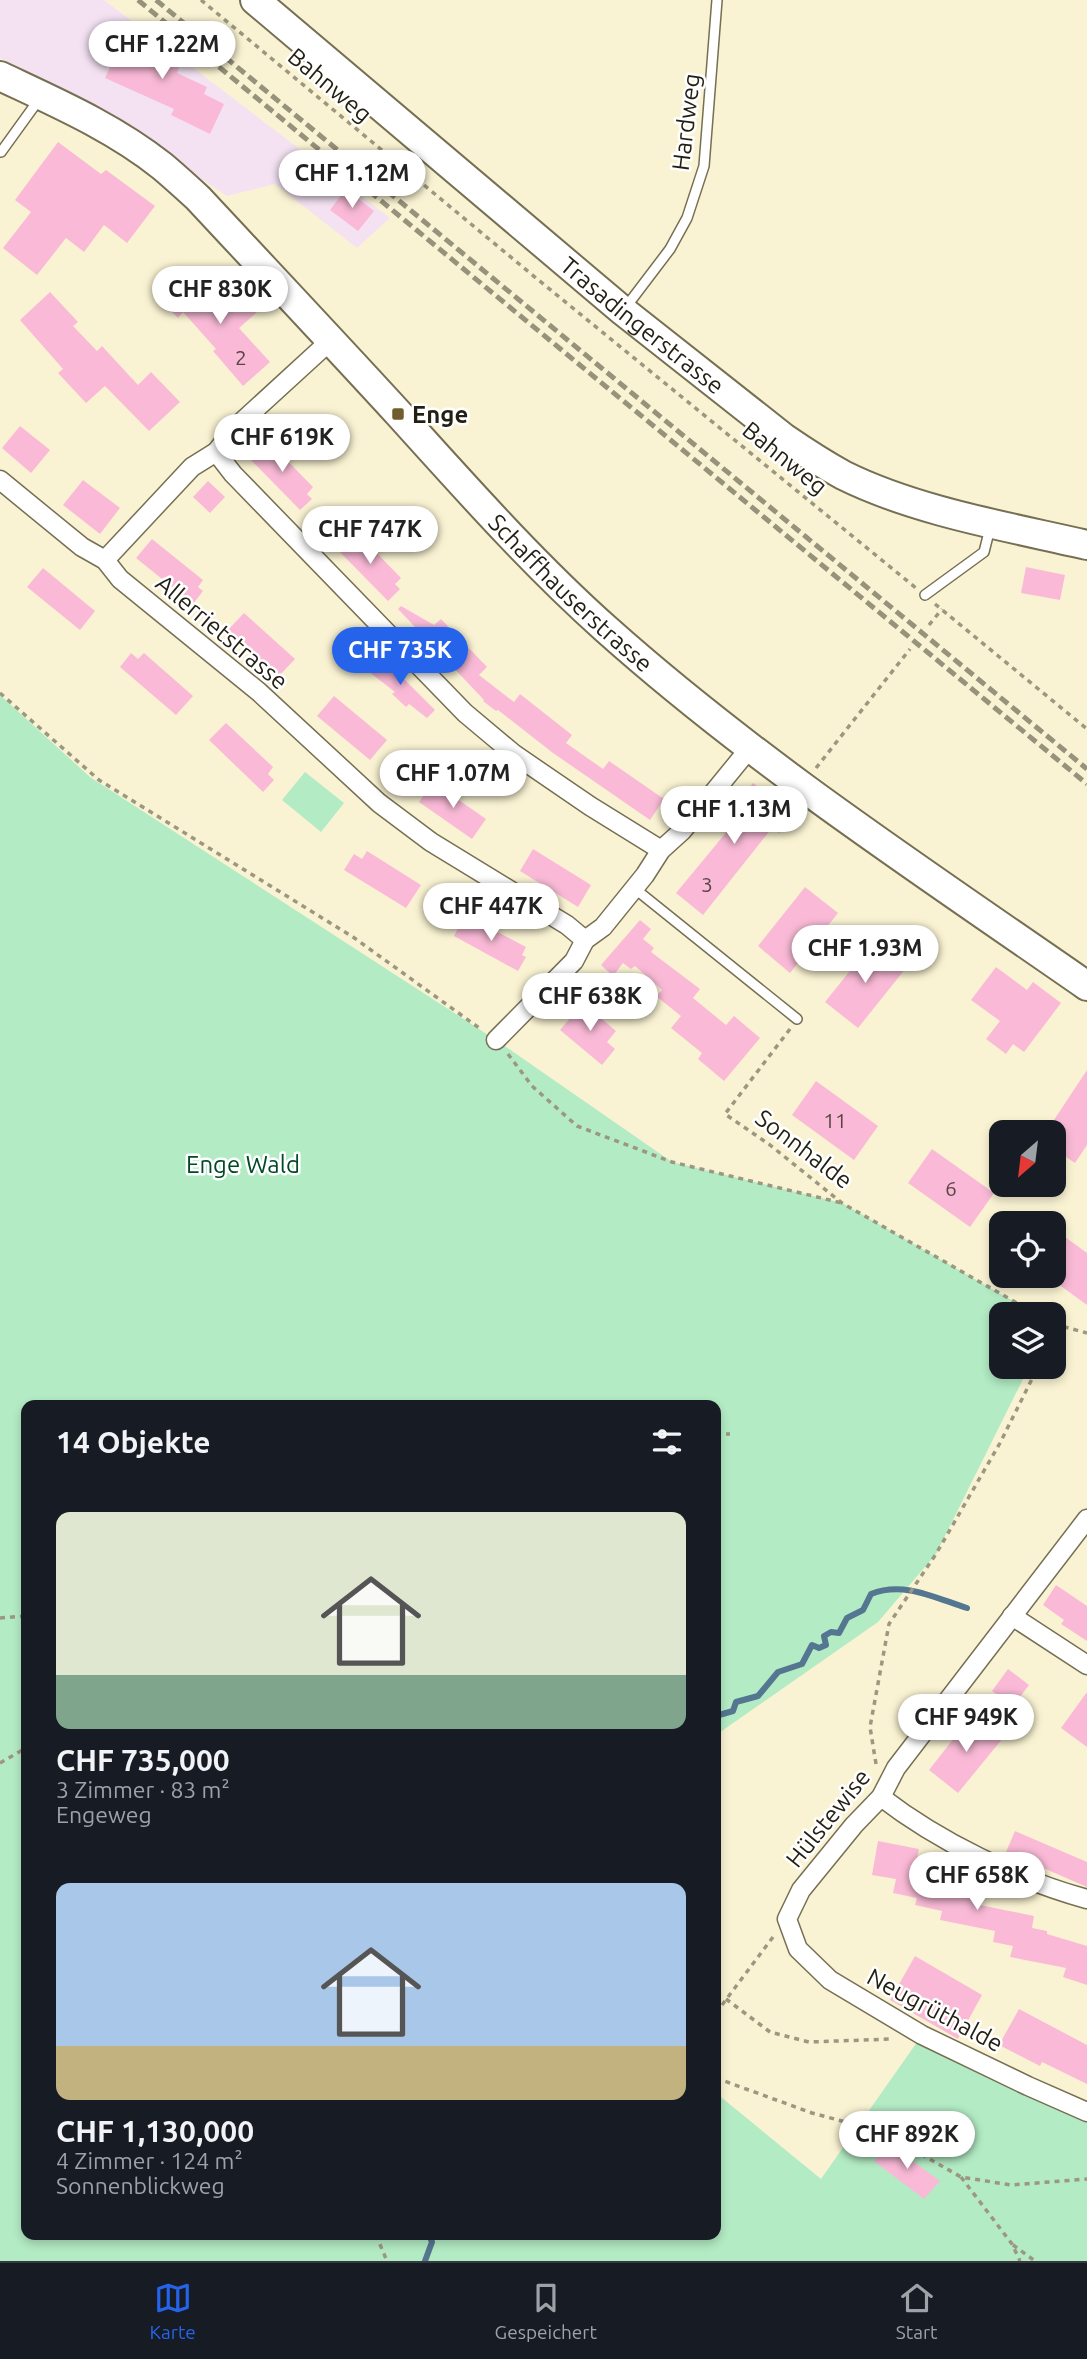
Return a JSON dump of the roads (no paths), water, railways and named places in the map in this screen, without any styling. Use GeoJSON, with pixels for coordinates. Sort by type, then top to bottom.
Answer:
{"type":"FeatureCollection","features":[{"type":"Feature","properties":{"kind":"main road","name":"Trasadingerstrasse"},"geometry":{"type":"LineString","coordinates":[[255,0],[623,311],[784,438],[844,475],[908,500],[1087,545]]}},
{"type":"Feature","properties":{"kind":"main road","name":"Schaffhauserstrasse"},"geometry":{"type":"LineString","coordinates":[[0,76],[97,123],[162,166],[198,198],[531,558],[604,627],[690,702],[802,787],[1087,986]]}},
{"type":"Feature","properties":{"kind":"street"},"geometry":{"type":"LineString","coordinates":[[105,560],[192,467],[216,452],[235,428],[330,341]]}},
{"type":"Feature","properties":{"kind":"street"},"geometry":{"type":"LineString","coordinates":[[216,452],[233,474],[465,713],[514,754],[661,850]]}},
{"type":"Feature","properties":{"kind":"street","name":"Allerrietstrasse"},"geometry":{"type":"LineString","coordinates":[[0,480],[82,547],[105,560],[120,579],[259,692],[379,803],[431,842],[566,925],[585,940]]}},
{"type":"Feature","properties":{"kind":"street"},"geometry":{"type":"LineString","coordinates":[[496,1040],[574,961],[585,940],[603,927],[661,850],[682,831],[749,749]]}},
{"type":"Feature","properties":{"kind":"street","name":"Hülstewise"},"geometry":{"type":"LineString","coordinates":[[787,1919],[801,1890],[854,1825],[881,1797],[896,1769],[1087,1519]]}},
{"type":"Feature","properties":{"kind":"street"},"geometry":{"type":"LineString","coordinates":[[1012,1616],[1087,1665]]}},
{"type":"Feature","properties":{"kind":"street"},"geometry":{"type":"LineString","coordinates":[[881,1797],[898,1810],[972,1852],[1021,1875],[1087,1899]]}},
{"type":"Feature","properties":{"kind":"street","name":"Neugrüthalde"},"geometry":{"type":"LineString","coordinates":[[787,1919],[799,1950],[830,1979],[922,2035],[1028,2087],[1087,2112]]}},
{"type":"Feature","properties":{"kind":"lane","name":"Hardweg"},"geometry":{"type":"LineString","coordinates":[[623,311],[682,229],[704,166],[717,0]]}},
{"type":"Feature","properties":{"kind":"lane"},"geometry":{"type":"LineString","coordinates":[[0,151],[41,96]]}},
{"type":"Feature","properties":{"kind":"lane"},"geometry":{"type":"LineString","coordinates":[[925,595],[984,552],[991,523]]}},
{"type":"Feature","properties":{"kind":"lane"},"geometry":{"type":"LineString","coordinates":[[634,888],[797,1019]]}},
{"type":"Feature","properties":{"kind":"waterway"},"geometry":{"type":"LineString","coordinates":[[721,1714],[733,1711],[736,1702],[758,1696],[778,1672],[802,1664],[812,1645],[819,1648],[826,1645],[824,1636],[831,1632],[839,1633],[847,1618],[863,1610],[871,1594],[883,1590],[907,1590],[967,1608]]}},
{"type":"Feature","properties":{"kind":"waterway"},"geometry":{"type":"LineString","coordinates":[[425,2261],[431,2240]]}},
{"type":"Feature","properties":{"kind":"railway"},"geometry":{"type":"LineString","coordinates":[[138,0],[1087,784]]}},
{"type":"Feature","properties":{"kind":"railway"},"geometry":{"type":"LineString","coordinates":[[156,0],[1087,769]]}},
{"type":"Feature","properties":{"kind":"place","name":"Enge"},"geometry":{"type":"Point","coordinates":[398,414]}},
{"type":"Feature","properties":{"kind":"park label","name":"Enge Wald"},"geometry":{"type":"Point","coordinates":[243,1164]}}]}
